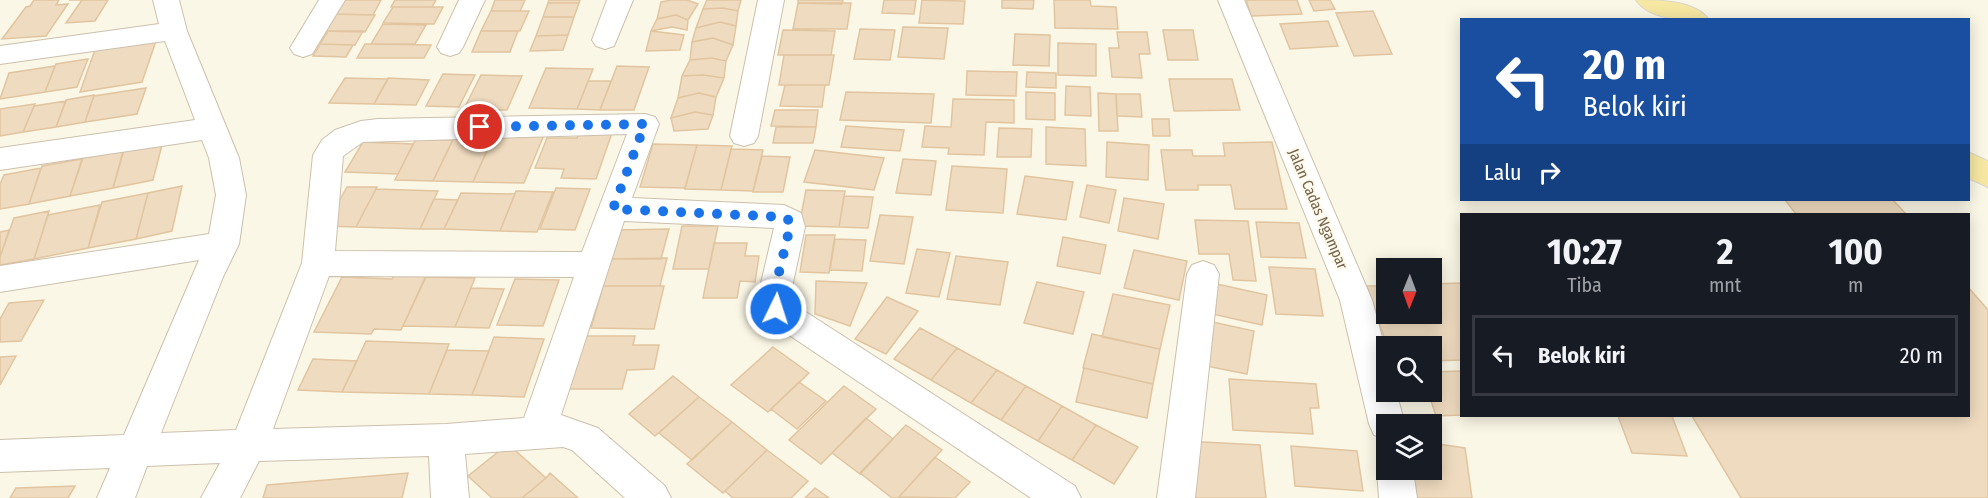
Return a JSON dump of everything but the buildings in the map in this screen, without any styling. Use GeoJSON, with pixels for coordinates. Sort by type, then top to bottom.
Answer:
{"type":"FeatureCollection","features":[{"type":"Feature","properties":{"kind":"main road"},"geometry":{"type":"LineString","coordinates":[[1649,0],[1691,18]]}},
{"type":"Feature","properties":{"kind":"main road"},"geometry":{"type":"LineString","coordinates":[[1970,164],[1988,176]]}},
{"type":"Feature","properties":{"kind":"street"},"geometry":{"type":"LineString","coordinates":[[116,498],[148,448],[207,277],[223,244],[231,195],[224,159],[174,31],[166,0]]}},
{"type":"Feature","properties":{"kind":"street"},"geometry":{"type":"LineString","coordinates":[[303,48],[332,0]]}},
{"type":"Feature","properties":{"kind":"street"},"geometry":{"type":"LineString","coordinates":[[450,47],[472,0]]}},
{"type":"Feature","properties":{"kind":"street"},"geometry":{"type":"LineString","coordinates":[[605,40],[620,0]]}},
{"type":"Feature","properties":{"kind":"street"},"geometry":{"type":"LineString","coordinates":[[744,136],[771,0]]}},
{"type":"Feature","properties":{"kind":"street","name":"Jalan Cadas Ngampar"},"geometry":{"type":"LineString","coordinates":[[1231,0],[1356,300],[1384,414]]}},
{"type":"Feature","properties":{"kind":"street"},"geometry":{"type":"LineString","coordinates":[[0,55],[174,31]]}},
{"type":"Feature","properties":{"kind":"street"},"geometry":{"type":"LineString","coordinates":[[220,498],[239,446],[318,262],[328,155],[344,139],[368,130],[645,124],[613,209],[537,433]]}},
{"type":"Feature","properties":{"kind":"street"},"geometry":{"type":"LineString","coordinates":[[0,159],[213,128]]}},
{"type":"Feature","properties":{"kind":"street"},"geometry":{"type":"LineString","coordinates":[[613,209],[784,217],[790,221],[790,227],[773,297],[772,304],[776,309],[1062,498]]}},
{"type":"Feature","properties":{"kind":"street"},"geometry":{"type":"LineString","coordinates":[[4,284],[223,244]]}},
{"type":"Feature","properties":{"kind":"street"},"geometry":{"type":"LineString","coordinates":[[318,262],[595,265]]}},
{"type":"Feature","properties":{"kind":"street"},"geometry":{"type":"LineString","coordinates":[[1176,498],[1203,274]]}},
{"type":"Feature","properties":{"kind":"street"},"geometry":{"type":"LineString","coordinates":[[0,456],[148,448],[446,440],[564,431],[585,439],[652,498]]}},
{"type":"Feature","properties":{"kind":"street"},"geometry":{"type":"LineString","coordinates":[[446,440],[450,498]]}},
{"type":"Feature","properties":{"kind":"street"},"geometry":{"type":"LineString","coordinates":[[1396,480],[1398,498]]}},
{"type":"Feature","properties":{"kind":"route"},"geometry":{"type":"LineString","coordinates":[[480,127],[645,124],[613,209],[784,217],[790,221],[790,227],[773,297],[772,304],[776,309]]}}]}
